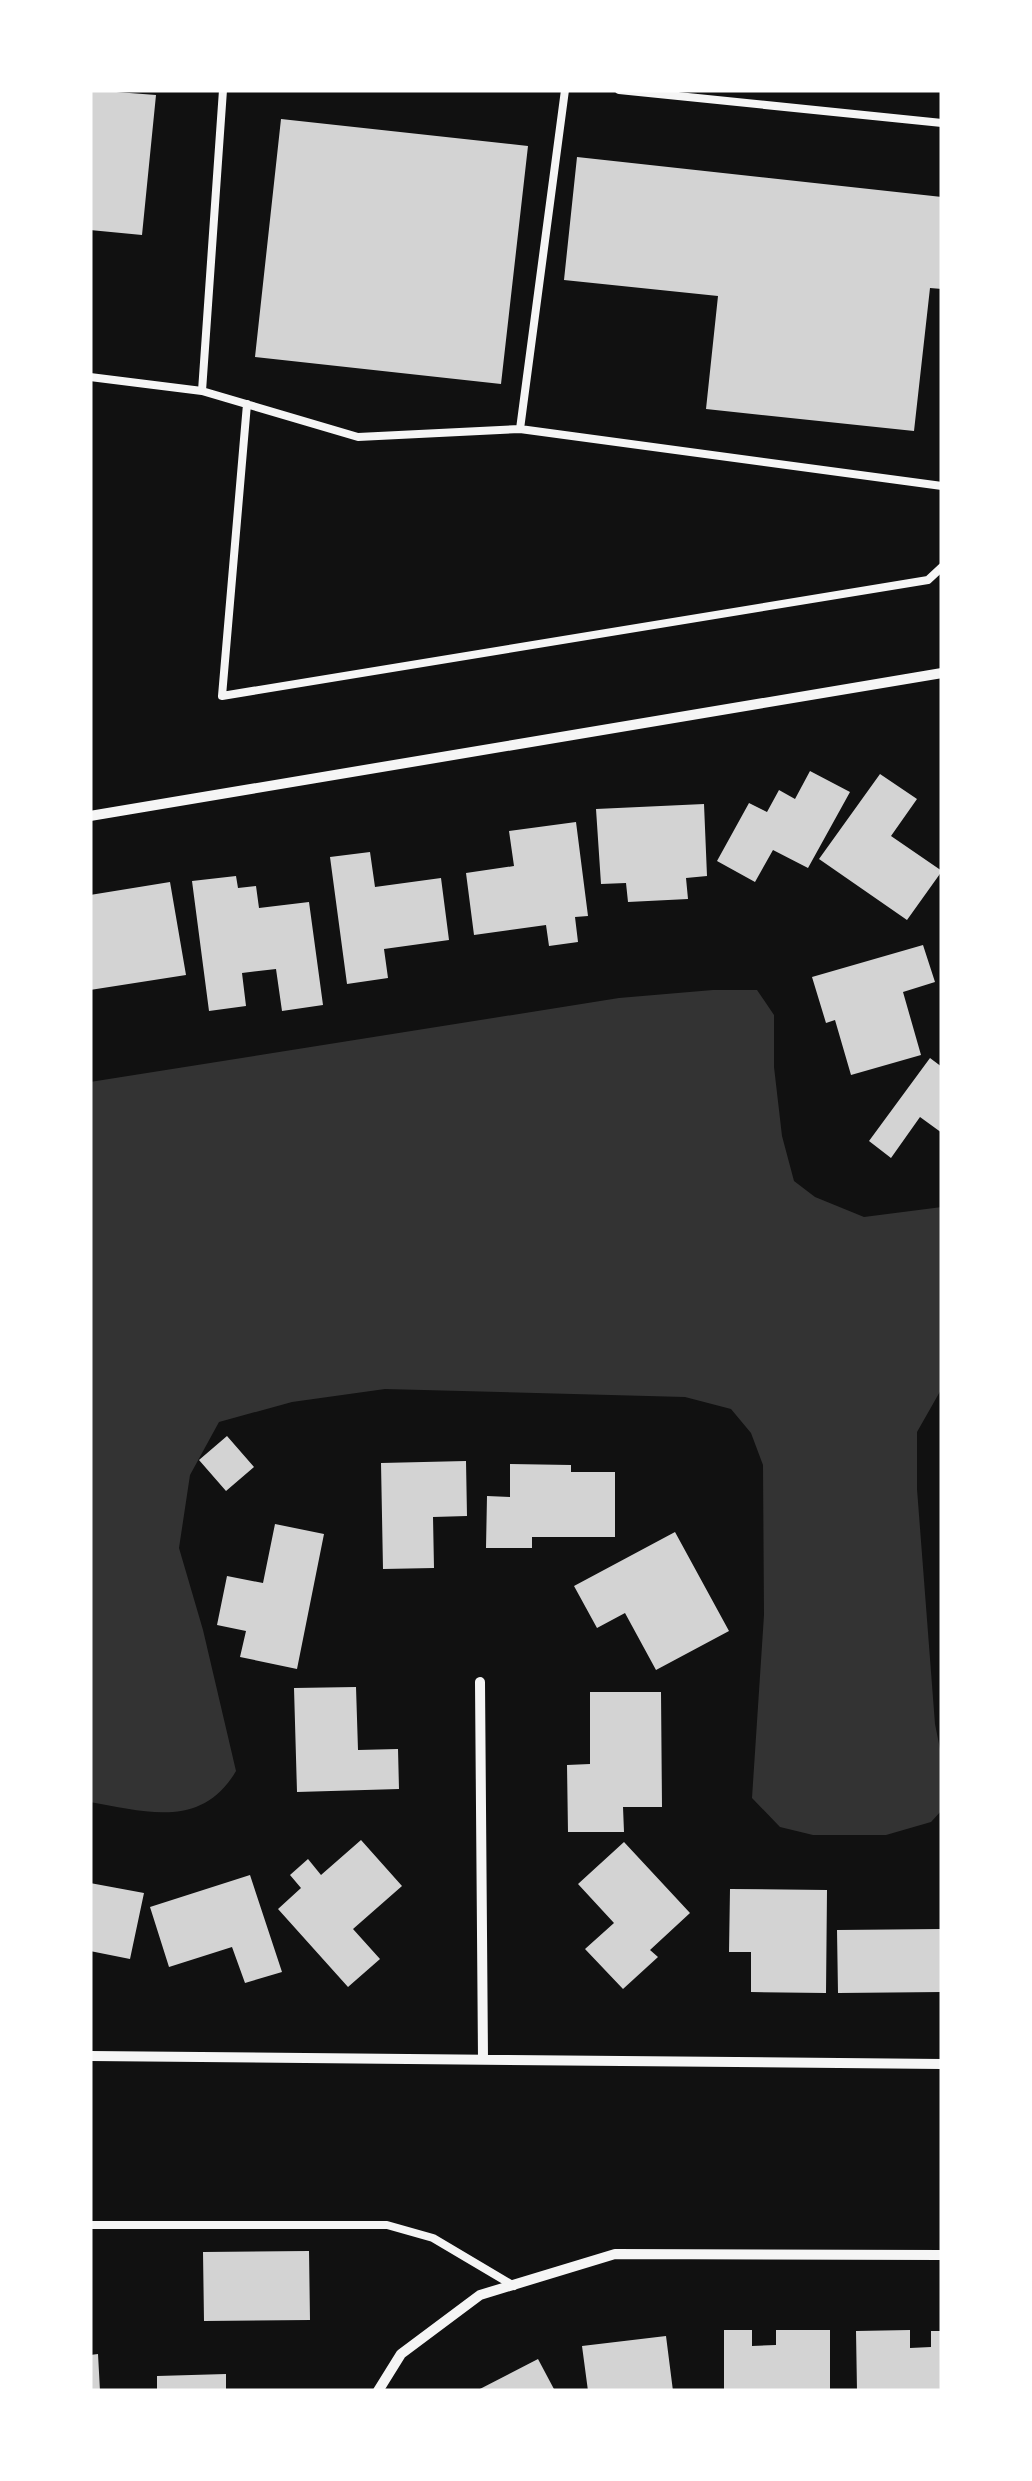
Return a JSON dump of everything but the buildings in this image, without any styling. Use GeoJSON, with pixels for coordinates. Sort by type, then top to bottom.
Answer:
{"type":"FeatureCollection","features":[{"type":"Feature","properties":{"kind":"street"},"geometry":{"type":"LineString","coordinates":[[90,816],[942,674]]}},
{"type":"Feature","properties":{"kind":"street"},"geometry":{"type":"LineString","coordinates":[[480,1682],[483,2059]]}},
{"type":"Feature","properties":{"kind":"street"},"geometry":{"type":"LineString","coordinates":[[90,2056],[942,2064]]}},
{"type":"Feature","properties":{"kind":"street"},"geometry":{"type":"LineString","coordinates":[[378,2391],[401,2354],[480,2296],[615,2254],[942,2255]]}},
{"type":"Feature","properties":{"kind":"lane"},"geometry":{"type":"LineString","coordinates":[[202,391],[223,90]]}},
{"type":"Feature","properties":{"kind":"lane"},"geometry":{"type":"LineString","coordinates":[[520,428],[566,90]]}},
{"type":"Feature","properties":{"kind":"lane"},"geometry":{"type":"LineString","coordinates":[[620,90],[942,123]]}},
{"type":"Feature","properties":{"kind":"lane"},"geometry":{"type":"LineString","coordinates":[[90,377],[202,391],[358,437],[520,428],[942,486]]}},
{"type":"Feature","properties":{"kind":"lane"},"geometry":{"type":"LineString","coordinates":[[246,404],[222,696],[928,580],[942,567]]}},
{"type":"Feature","properties":{"kind":"lane"},"geometry":{"type":"LineString","coordinates":[[90,2224],[387,2225],[432,2238],[514,2286]]}},
{"type":"Feature","properties":{"kind":"shaded area"},"geometry":{"type":"Polygon","coordinates":[[[757,990],[774,1015],[774,1067],[782,1136],[794,1181],[815,1197],[864,1217],[942,1207],[942,1388],[917,1432],[917,1489],[935,1724],[942,1759],[942,1810],[931,1822],[886,1835],[813,1835],[780,1827],[752,1798],[764,1615],[763,1465],[751,1433],[731,1409],[685,1397],[385,1389],[292,1402],[219,1422],[190,1475],[179,1548],[236,1771],[207,1802],[190,1809],[152,1812],[90,1802],[90,1082],[619,998],[757,990]]]}}]}
